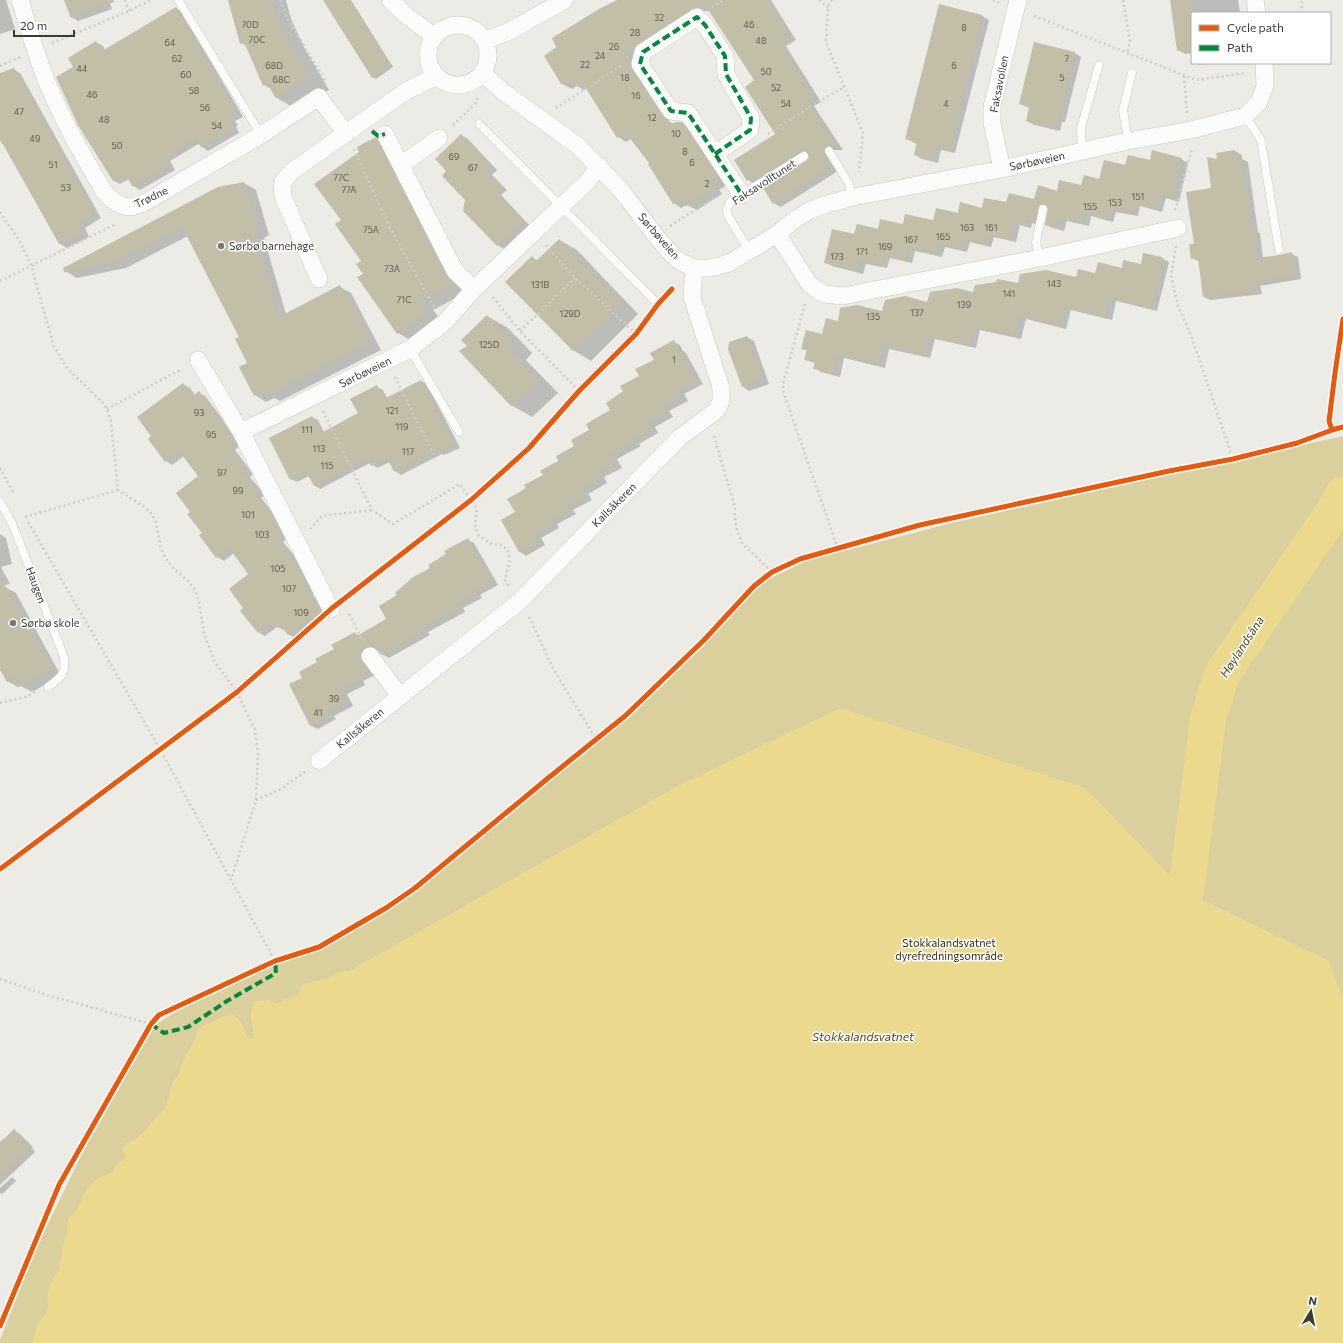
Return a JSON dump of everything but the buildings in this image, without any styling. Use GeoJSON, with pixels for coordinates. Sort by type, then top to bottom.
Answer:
{"type":"FeatureCollection","features":[{"type":"Feature","properties":{"kind":"street","name":"Trødne"},"geometry":{"type":"LineString","coordinates":[[20,0],[35,50],[49,87],[69,130],[103,190],[111,199],[120,205],[132,207],[144,203],[261,134],[319,97],[346,134]]}},
{"type":"Feature","properties":{"kind":"street"},"geometry":{"type":"LineString","coordinates":[[390,0],[407,16],[435,37]]}},
{"type":"Feature","properties":{"kind":"street"},"geometry":{"type":"LineString","coordinates":[[485,41],[510,31],[565,0]]}},
{"type":"Feature","properties":{"kind":"street"},"geometry":{"type":"LineString","coordinates":[[1255,0],[1257,12]]}},
{"type":"Feature","properties":{"kind":"street","name":"Faksavollen"},"geometry":{"type":"LineString","coordinates":[[1002,169],[992,123],[992,107],[1017,5]]}},
{"type":"Feature","properties":{"kind":"street"},"geometry":{"type":"LineString","coordinates":[[715,154],[750,130],[751,118],[726,74],[725,56],[705,25],[697,17],[643,52],[640,64],[671,110],[688,113],[738,190]]}},
{"type":"Feature","properties":{"kind":"street"},"geometry":{"type":"LineString","coordinates":[[462,25],[471,28],[480,34],[485,41],[488,49],[486,65],[482,73],[475,80],[465,84],[455,85],[445,82],[437,76],[432,69],[429,57],[430,44],[442,30],[451,26],[462,25]]}},
{"type":"Feature","properties":{"kind":"street"},"geometry":{"type":"LineString","coordinates":[[1245,116],[1259,102],[1265,86],[1264,64]]}},
{"type":"Feature","properties":{"kind":"street","name":"Sørbøveien"},"geometry":{"type":"LineString","coordinates":[[482,73],[506,94],[577,145],[621,190],[655,235],[677,260],[694,268],[711,268],[729,263],[750,252],[808,211],[824,205],[1002,169],[1128,141],[1191,130],[1245,116]]}},
{"type":"Feature","properties":{"kind":"street"},"geometry":{"type":"LineString","coordinates":[[319,280],[283,197],[282,183],[291,172],[406,90],[437,76]]}},
{"type":"Feature","properties":{"kind":"street"},"geometry":{"type":"LineString","coordinates":[[385,134],[455,271],[474,290]]}},
{"type":"Feature","properties":{"kind":"street"},"geometry":{"type":"LineString","coordinates":[[401,165],[440,138]]}},
{"type":"Feature","properties":{"kind":"street","name":"Sørbøveien"},"geometry":{"type":"LineString","coordinates":[[241,432],[410,349],[445,322],[474,290],[587,182],[599,166]]}},
{"type":"Feature","properties":{"kind":"street"},"geometry":{"type":"LineString","coordinates":[[777,234],[810,285],[824,294],[843,296],[1040,258],[1178,228]]}},
{"type":"Feature","properties":{"kind":"street","name":"Kallsåkeren"},"geometry":{"type":"LineString","coordinates":[[320,761],[520,601],[679,438],[717,410],[721,401],[721,388],[692,297],[694,268]]}},
{"type":"Feature","properties":{"kind":"street"},"geometry":{"type":"LineString","coordinates":[[198,360],[241,432],[292,532],[337,605]]}},
{"type":"Feature","properties":{"kind":"street"},"geometry":{"type":"LineString","coordinates":[[370,656],[400,696]]}},
{"type":"Feature","properties":{"kind":"lane"},"geometry":{"type":"LineString","coordinates":[[179,1],[261,134]]}},
{"type":"Feature","properties":{"kind":"lane"},"geometry":{"type":"LineString","coordinates":[[1082,152],[1081,128],[1099,65]]}},
{"type":"Feature","properties":{"kind":"lane"},"geometry":{"type":"LineString","coordinates":[[1128,141],[1123,110],[1132,73]]}},
{"type":"Feature","properties":{"kind":"lane"},"geometry":{"type":"LineString","coordinates":[[1245,116],[1261,140],[1279,250]]}},
{"type":"Feature","properties":{"kind":"lane"},"geometry":{"type":"LineString","coordinates":[[479,124],[658,304]]}},
{"type":"Feature","properties":{"kind":"lane"},"geometry":{"type":"LineString","coordinates":[[828,152],[848,182],[853,198]]}},
{"type":"Feature","properties":{"kind":"lane","name":"Faksavolltunet"},"geometry":{"type":"LineString","coordinates":[[750,252],[728,216],[727,209],[730,202],[738,190],[804,156]]}},
{"type":"Feature","properties":{"kind":"lane"},"geometry":{"type":"LineString","coordinates":[[1040,258],[1036,242],[1042,209]]}},
{"type":"Feature","properties":{"kind":"lane"},"geometry":{"type":"LineString","coordinates":[[410,349],[459,432]]}},
{"type":"Feature","properties":{"kind":"lane","name":"Haugen"},"geometry":{"type":"LineString","coordinates":[[0,502],[12,523],[64,657],[65,668],[60,677],[48,687]]}},
{"type":"Feature","properties":{"kind":"path"},"geometry":{"type":"LineString","coordinates":[[125,0],[129,10]]}},
{"type":"Feature","properties":{"kind":"path"},"geometry":{"type":"LineString","coordinates":[[0,66],[151,0]]}},
{"type":"Feature","properties":{"kind":"path"},"geometry":{"type":"LineString","coordinates":[[280,0],[288,20],[327,83]]}},
{"type":"Feature","properties":{"kind":"path"},"geometry":{"type":"LineString","coordinates":[[819,0],[828,7]]}},
{"type":"Feature","properties":{"kind":"path"},"geometry":{"type":"LineString","coordinates":[[832,0],[828,7],[826,42],[846,87],[863,134],[857,186],[853,198]]}},
{"type":"Feature","properties":{"kind":"path"},"geometry":{"type":"LineString","coordinates":[[993,0],[1017,5],[1127,53],[1196,80],[1248,73]]}},
{"type":"Feature","properties":{"kind":"path"},"geometry":{"type":"LineString","coordinates":[[1123,0],[1130,42],[1127,53]]}},
{"type":"Feature","properties":{"kind":"path"},"geometry":{"type":"LineString","coordinates":[[1301,12],[1302,0]]}},
{"type":"Feature","properties":{"kind":"path"},"geometry":{"type":"LineString","coordinates":[[552,110],[643,52]]}},
{"type":"Feature","properties":{"kind":"path"},"geometry":{"type":"LineString","coordinates":[[1184,76],[1188,117],[1194,142],[1175,210],[1178,228],[1172,276],[1178,306],[1191,335],[1233,459]]}},
{"type":"Feature","properties":{"kind":"path"},"geometry":{"type":"LineString","coordinates":[[766,135],[816,102],[846,87]]}},
{"type":"Feature","properties":{"kind":"path"},"geometry":{"type":"LineString","coordinates":[[440,138],[475,104],[478,96]]}},
{"type":"Feature","properties":{"kind":"path"},"geometry":{"type":"LineString","coordinates":[[655,235],[738,190]]}},
{"type":"Feature","properties":{"kind":"path"},"geometry":{"type":"LineString","coordinates":[[0,280],[119,223],[120,205]]}},
{"type":"Feature","properties":{"kind":"path"},"geometry":{"type":"LineString","coordinates":[[0,212],[20,242],[31,265],[54,347],[68,368],[102,402],[107,409],[111,422],[118,490]]}},
{"type":"Feature","properties":{"kind":"path"},"geometry":{"type":"LineString","coordinates":[[542,241],[575,278],[636,334]]}},
{"type":"Feature","properties":{"kind":"path"},"geometry":{"type":"LineString","coordinates":[[520,331],[575,278]]}},
{"type":"Feature","properties":{"kind":"path"},"geometry":{"type":"LineString","coordinates":[[810,285],[783,384],[783,391],[838,549]]}},
{"type":"Feature","properties":{"kind":"path"},"geometry":{"type":"LineString","coordinates":[[631,339],[640,328]]}},
{"type":"Feature","properties":{"kind":"path"},"geometry":{"type":"LineString","coordinates":[[107,409],[198,360]]}},
{"type":"Feature","properties":{"kind":"path"},"geometry":{"type":"LineString","coordinates":[[387,361],[434,455]]}},
{"type":"Feature","properties":{"kind":"path"},"geometry":{"type":"LineString","coordinates":[[574,396],[584,386]]}},
{"type":"Feature","properties":{"kind":"path"},"geometry":{"type":"LineString","coordinates":[[316,396],[372,510],[393,524],[460,484],[472,500],[477,510],[475,525],[479,536],[492,544],[502,545],[508,551],[510,559],[505,580],[520,601],[554,670],[596,739]]}},
{"type":"Feature","properties":{"kind":"path"},"geometry":{"type":"LineString","coordinates":[[708,418],[734,504],[736,527],[742,543],[772,572]]}},
{"type":"Feature","properties":{"kind":"path"},"geometry":{"type":"LineString","coordinates":[[1226,460],[1240,457]]}},
{"type":"Feature","properties":{"kind":"path"},"geometry":{"type":"LineString","coordinates":[[0,468],[14,496]]}},
{"type":"Feature","properties":{"kind":"path"},"geometry":{"type":"LineString","coordinates":[[12,523],[25,517],[118,490],[152,514],[166,559],[195,590],[199,602],[204,633],[214,661],[237,692],[255,730],[258,753],[256,800],[231,880]]}},
{"type":"Feature","properties":{"kind":"path"},"geometry":{"type":"LineString","coordinates":[[465,505],[477,495]]}},
{"type":"Feature","properties":{"kind":"path"},"geometry":{"type":"LineString","coordinates":[[292,532],[309,529],[322,516],[372,510]]}},
{"type":"Feature","properties":{"kind":"path"},"geometry":{"type":"LineString","coordinates":[[25,517],[160,749],[274,961]]}},
{"type":"Feature","properties":{"kind":"path"},"geometry":{"type":"LineString","coordinates":[[830,551],[844,547]]}},
{"type":"Feature","properties":{"kind":"path"},"geometry":{"type":"LineString","coordinates":[[766,577],[772,572],[780,569]]}},
{"type":"Feature","properties":{"kind":"path"},"geometry":{"type":"LineString","coordinates":[[337,605],[370,656]]}},
{"type":"Feature","properties":{"kind":"path"},"geometry":{"type":"LineString","coordinates":[[657,685],[668,675]]}},
{"type":"Feature","properties":{"kind":"path"},"geometry":{"type":"LineString","coordinates":[[663,680],[676,696]]}},
{"type":"Feature","properties":{"kind":"path"},"geometry":{"type":"LineString","coordinates":[[0,703],[25,697],[48,687]]}},
{"type":"Feature","properties":{"kind":"path"},"geometry":{"type":"LineString","coordinates":[[231,697],[243,687]]}},
{"type":"Feature","properties":{"kind":"path"},"geometry":{"type":"LineString","coordinates":[[590,744],[602,735]]}},
{"type":"Feature","properties":{"kind":"path"},"geometry":{"type":"LineString","coordinates":[[154,754],[167,745]]}},
{"type":"Feature","properties":{"kind":"path"},"geometry":{"type":"LineString","coordinates":[[256,800],[279,790],[320,761]]}},
{"type":"Feature","properties":{"kind":"path"},"geometry":{"type":"LineString","coordinates":[[267,964],[282,959]]}},
{"type":"Feature","properties":{"kind":"path"},"geometry":{"type":"LineString","coordinates":[[0,979],[47,995],[150,1024]]}},
{"type":"Feature","properties":{"kind":"path"},"geometry":{"type":"LineString","coordinates":[[147,1031],[150,1024],[155,1019]]}},
{"type":"Feature","properties":{"kind":"green space","name":"Stokkalandsvatnet"},"geometry":{"type":"Polygon","coordinates":[[[1343,436],[1343,1343],[0,1343],[24,1279],[44,1232],[82,1154],[155,1025],[185,1006],[250,972],[319,950],[411,894],[594,743],[763,582],[806,561],[952,523],[1343,436]]]}},
{"type":"Feature","properties":{"kind":"water","name":"Stokkalandsvatnet"},"geometry":{"type":"Polygon","coordinates":[[[840,708],[1085,788],[1186,892],[1329,961],[1343,999],[1343,1343],[32,1343],[37,1323],[48,1309],[48,1294],[50,1285],[60,1266],[69,1219],[78,1209],[84,1193],[94,1181],[113,1172],[117,1164],[125,1159],[126,1157],[123,1149],[125,1144],[136,1139],[165,1109],[173,1082],[178,1076],[185,1056],[200,1027],[230,1014],[234,1015],[239,1020],[248,1039],[250,1040],[254,1038],[251,1010],[255,1001],[270,1000],[276,1003],[281,1002],[299,995],[302,985],[327,978],[344,971],[349,971],[676,787],[840,708]]]}},
{"type":"Feature","properties":{"kind":"waterway","name":"Høylandsåna"},"geometry":{"type":"LineString","coordinates":[[1186,892],[1208,719],[1222,674],[1334,511],[1343,494]]}},
{"type":"Feature","properties":{"kind":"marked path"},"geometry":{"type":"LineString","coordinates":[[715,154],[750,130],[751,118],[726,74],[725,56],[705,25],[697,17],[643,52],[640,64],[671,111],[688,113],[742,195]]}},
{"type":"Feature","properties":{"kind":"marked path"},"geometry":{"type":"LineString","coordinates":[[372,131],[378,136],[385,134]]}},
{"type":"Feature","properties":{"kind":"marked path"},"geometry":{"type":"LineString","coordinates":[[151,1024],[164,1033],[188,1027],[227,1001],[276,973],[275,961]]}},
{"type":"Feature","properties":{"kind":"cycle path"},"geometry":{"type":"LineString","coordinates":[[0,869],[237,692],[331,609],[471,500],[529,448],[579,391],[636,334],[658,304],[672,289]]}},
{"type":"Feature","properties":{"kind":"cycle path"},"geometry":{"type":"LineString","coordinates":[[1332,430],[1329,421],[1343,319]]}},
{"type":"Feature","properties":{"kind":"cycle path"},"geometry":{"type":"LineString","coordinates":[[0,1326],[59,1185],[151,1024],[159,1015],[275,961],[319,947],[386,908],[415,888],[625,716],[704,640],[754,586],[772,572],[800,559],[920,525],[1169,471],[1233,459],[1297,443],[1343,427]]}},
{"type":"Feature","properties":{"kind":"place","name":"Sørbø barnehage"},"geometry":{"type":"Point","coordinates":[221,246]}},
{"type":"Feature","properties":{"kind":"place","name":"Sørbø skole"},"geometry":{"type":"Point","coordinates":[13,623]}},
{"type":"Feature","properties":{"kind":"park label","name":"Stokkalandsvatnet dyrefredningsområde"},"geometry":{"type":"Point","coordinates":[949,949]}}]}
